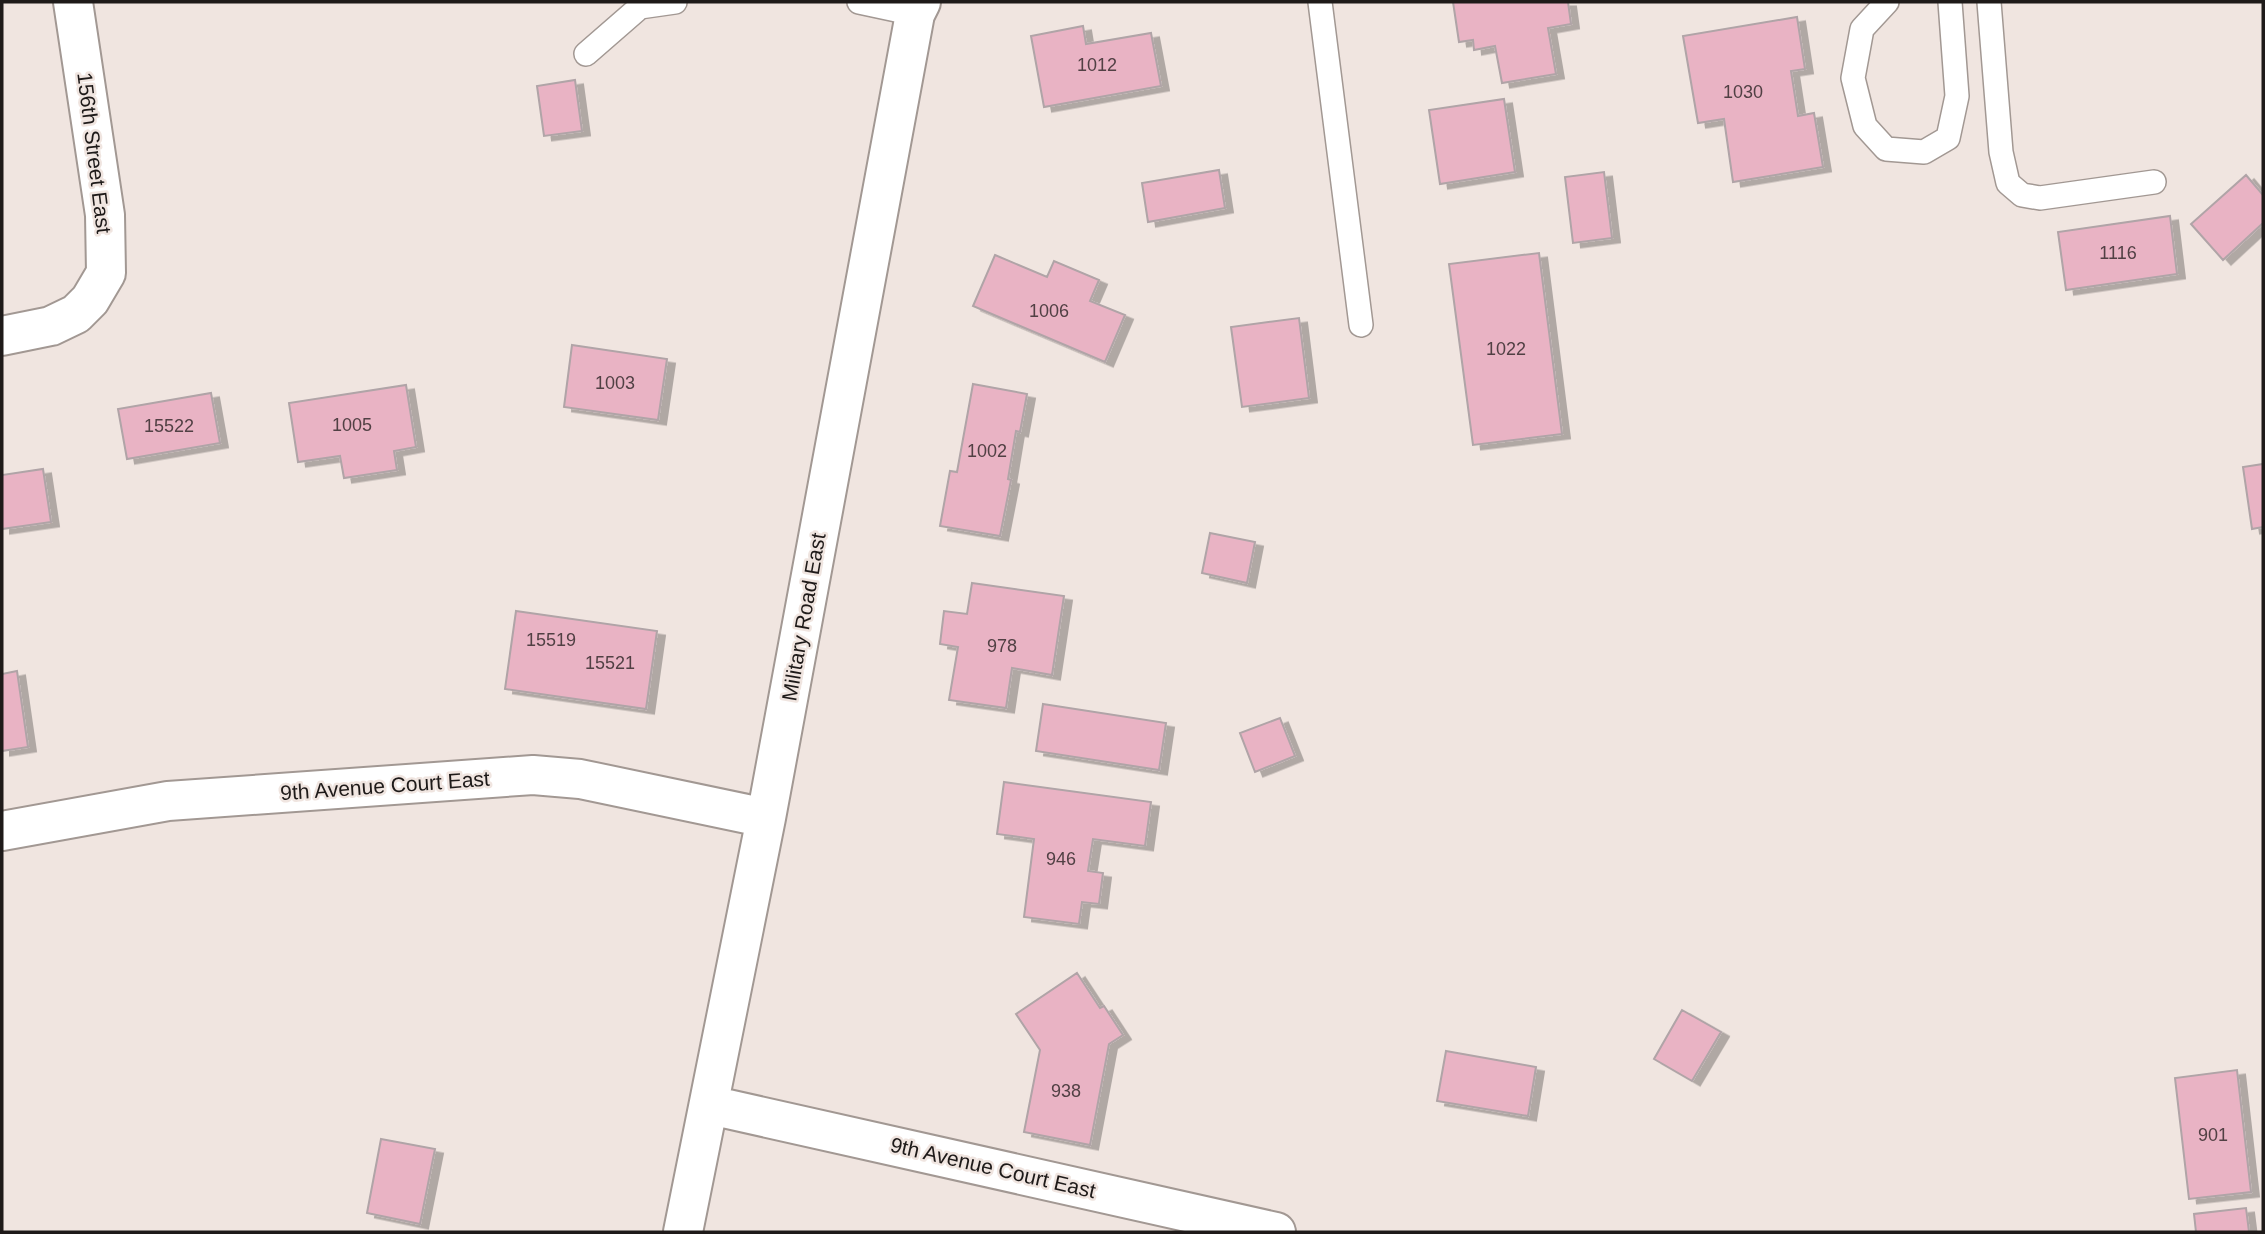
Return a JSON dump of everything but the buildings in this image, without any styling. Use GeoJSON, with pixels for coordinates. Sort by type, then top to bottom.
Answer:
{"type":"FeatureCollection","features":[{"type":"Feature","properties":{"kind":"street","name":"156th Street East"},"geometry":{"type":"LineString","coordinates":[[2,337],[51,326],[76,314],[90,300],[106,274],[104,215],[73,2]]}},
{"type":"Feature","properties":{"kind":"street","name":"Military Road East"},"geometry":{"type":"LineString","coordinates":[[684,1232],[766,818],[918,8]]}},
{"type":"Feature","properties":{"kind":"street","name":"9th Avenue Court East"},"geometry":{"type":"LineString","coordinates":[[2,831],[168,801],[533,775],[580,779],[766,818]]}},
{"type":"Feature","properties":{"kind":"street","name":"9th Avenue Court East"},"geometry":{"type":"LineString","coordinates":[[710,1105],[1276,1232]]}},
{"type":"Feature","properties":{"kind":"lane"},"geometry":{"type":"LineString","coordinates":[[586,54],[640,7],[675,2]]}},
{"type":"Feature","properties":{"kind":"lane"},"geometry":{"type":"LineString","coordinates":[[859,2],[918,8]]}},
{"type":"Feature","properties":{"kind":"lane"},"geometry":{"type":"LineString","coordinates":[[1320,2],[1361,325]]}},
{"type":"Feature","properties":{"kind":"lane"},"geometry":{"type":"LineString","coordinates":[[1887,2],[1862,29],[1853,78],[1865,126],[1886,149],[1924,152],[1948,138],[1958,96],[1950,2]]}},
{"type":"Feature","properties":{"kind":"lane"},"geometry":{"type":"LineString","coordinates":[[1989,2],[2001,152],[2008,183],[2022,195],[2040,198],[2154,182]]}}]}
